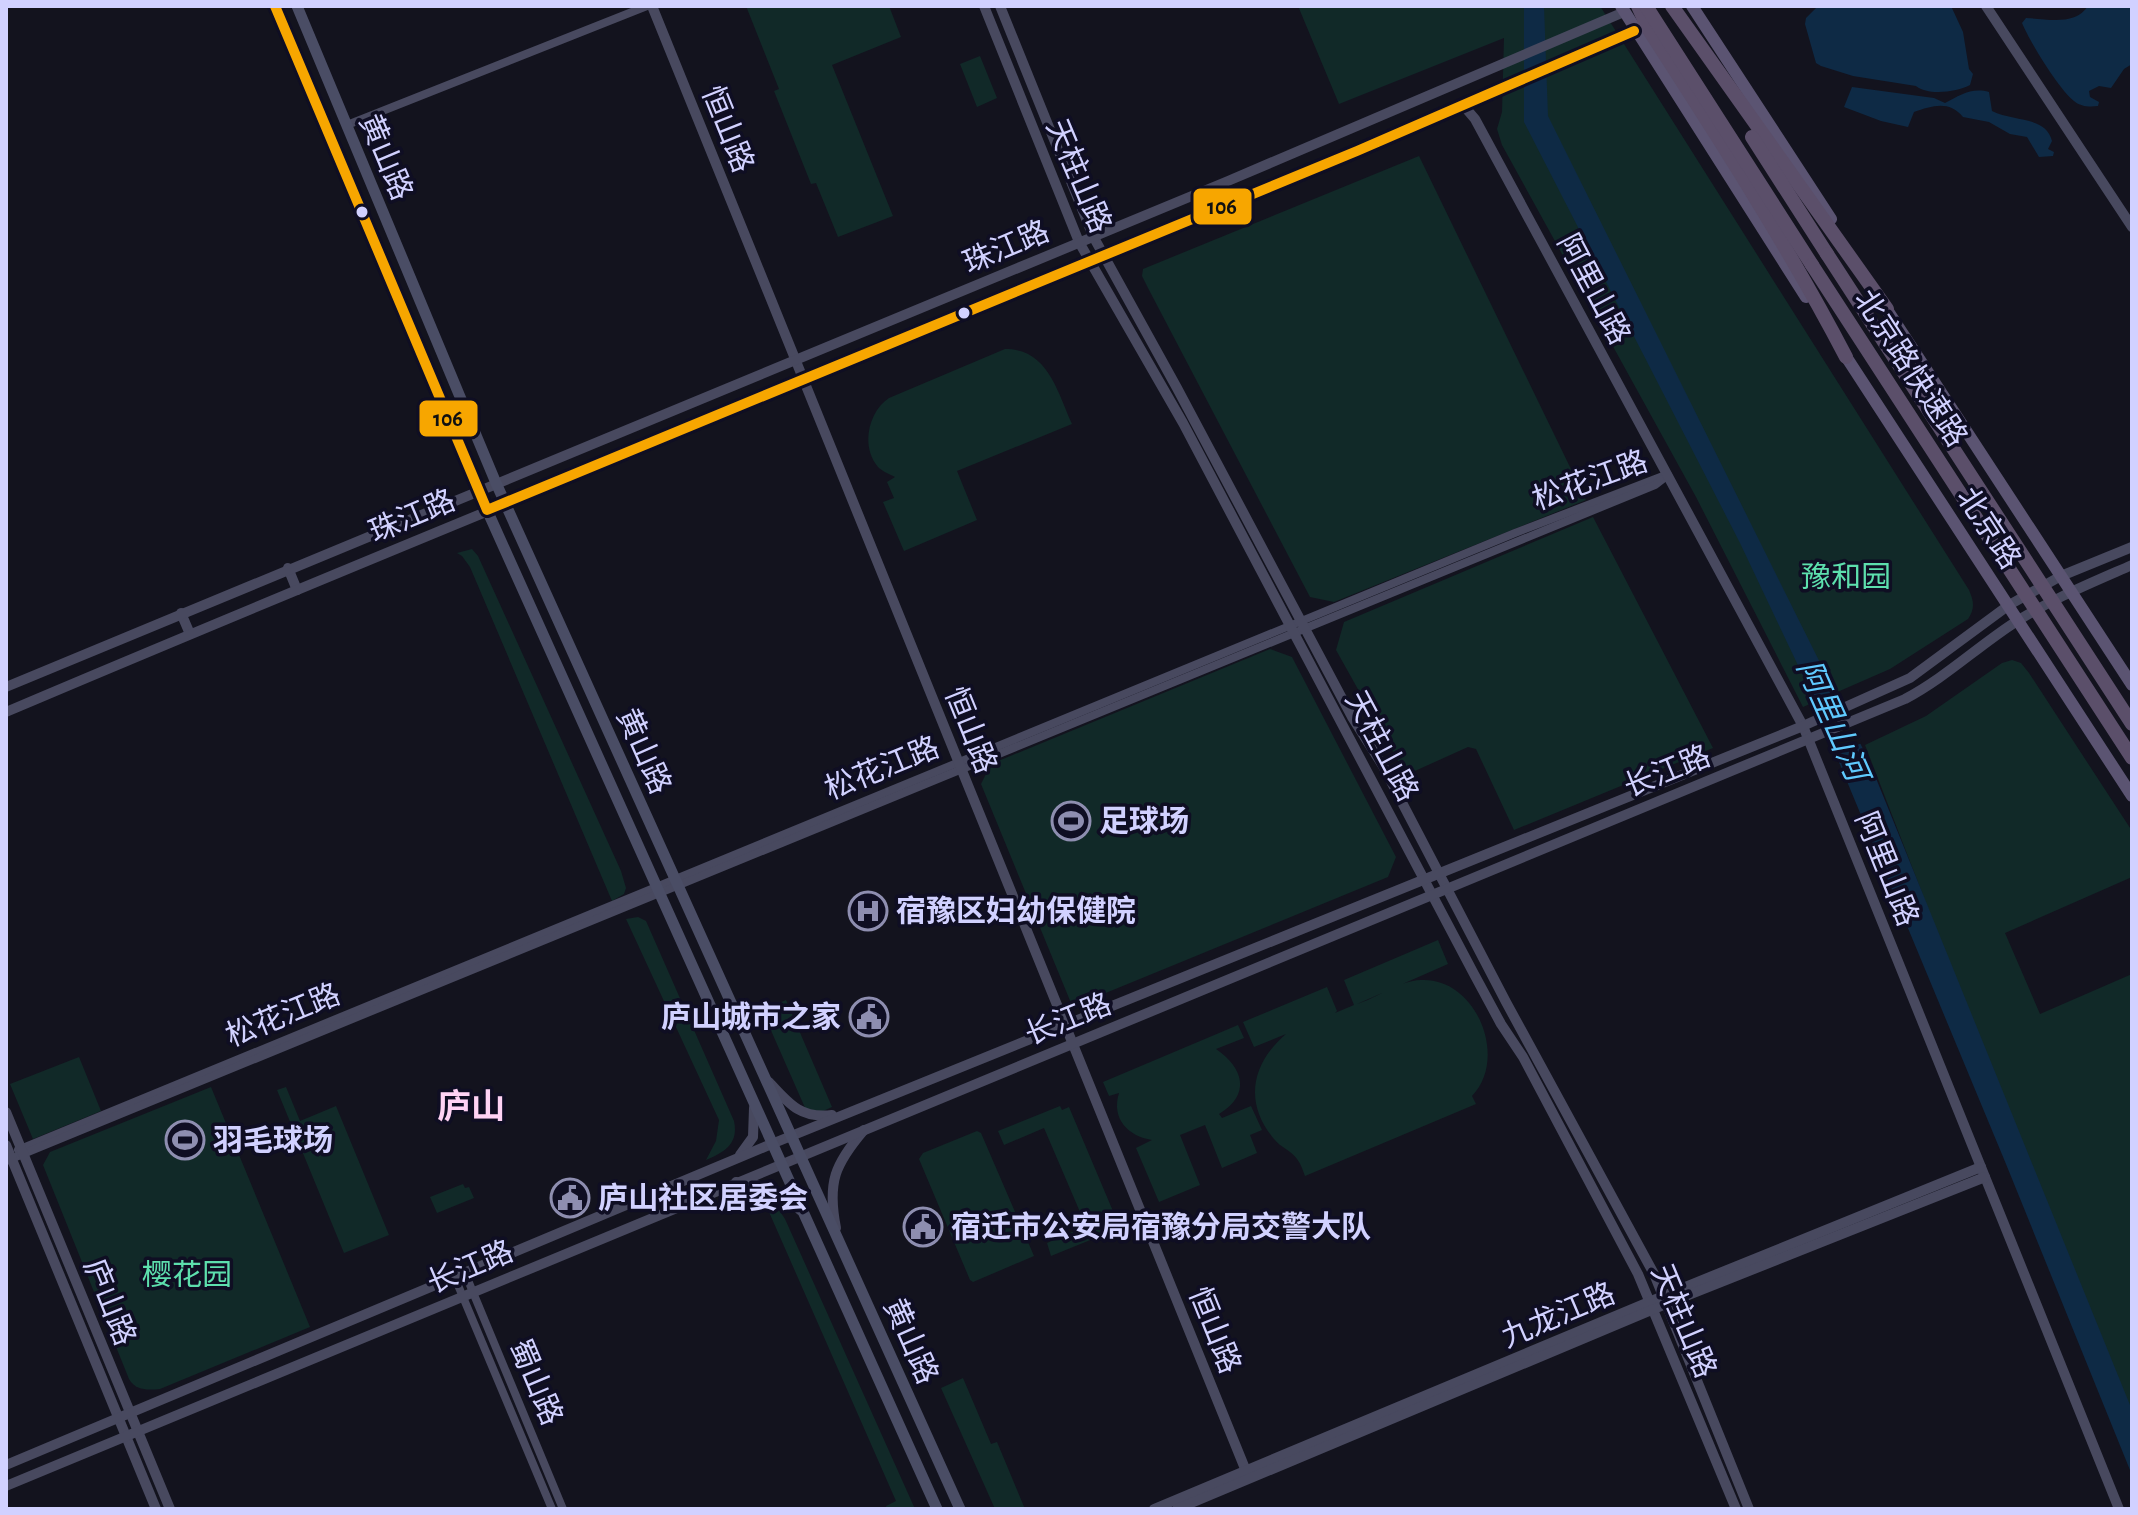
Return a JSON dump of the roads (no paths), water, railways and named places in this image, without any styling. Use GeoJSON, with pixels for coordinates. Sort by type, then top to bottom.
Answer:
{"type":"FeatureCollection","features":[{"type":"Feature","properties":{"kind":"highway","name":"北京路快速路"},"geometry":{"type":"LineString","coordinates":[[1646,6],[2132,758]]}},
{"type":"Feature","properties":{"kind":"highway","name":"北京路快速路"},"geometry":{"type":"LineString","coordinates":[[1670,6],[2132,724]]}},
{"type":"Feature","properties":{"kind":"highway"},"geometry":{"type":"LineString","coordinates":[[1670,6],[1887,309]]}},
{"type":"Feature","properties":{"kind":"highway"},"geometry":{"type":"LineString","coordinates":[[1627,8],[1649,30],[1746,180],[1807,282],[1846,357]]}},
{"type":"Feature","properties":{"kind":"main road","name":"黄山路"},"geometry":{"type":"LineString","coordinates":[[275,6],[478,490],[937,1509]]}},
{"type":"Feature","properties":{"kind":"main road","name":"黄山路"},"geometry":{"type":"LineString","coordinates":[[297,6],[496,483],[960,1509]]}},
{"type":"Feature","properties":{"kind":"main road","name":"北京路"},"geometry":{"type":"LineString","coordinates":[[1692,6],[2132,685]]}},
{"type":"Feature","properties":{"kind":"main road","name":"北京路"},"geometry":{"type":"LineString","coordinates":[[1627,8],[1634,31],[2132,796]]}},
{"type":"Feature","properties":{"kind":"street"},"geometry":{"type":"LineString","coordinates":[[347,125],[650,6]]}},
{"type":"Feature","properties":{"kind":"street","name":"恒山路"},"geometry":{"type":"LineString","coordinates":[[650,6],[798,359]]}},
{"type":"Feature","properties":{"kind":"street","name":"恒山路"},"geometry":{"type":"LineString","coordinates":[[659,6],[806,379],[1249,1470]]}},
{"type":"Feature","properties":{"kind":"street","name":"天柱山路"},"geometry":{"type":"LineString","coordinates":[[984,6],[1079,242],[1298,626],[1383,766],[1506,1002],[1654,1274],[1749,1509]]}},
{"type":"Feature","properties":{"kind":"street","name":"天柱山路"},"geometry":{"type":"LineString","coordinates":[[1000,6],[1093,236],[1298,626],[1424,879],[1638,1274],[1736,1509]]}},
{"type":"Feature","properties":{"kind":"street"},"geometry":{"type":"LineString","coordinates":[[1986,6],[2132,227]]}},
{"type":"Feature","properties":{"kind":"street","name":"珠江路"},"geometry":{"type":"LineString","coordinates":[[6,687],[1079,242],[1556,41],[1627,8]]}},
{"type":"Feature","properties":{"kind":"street","name":"珠江路"},"geometry":{"type":"LineString","coordinates":[[6,712],[505,502],[1090,262],[1634,31]]}},
{"type":"Feature","properties":{"kind":"street","name":"阿里山路"},"geometry":{"type":"LineString","coordinates":[[1463,105],[1482,133],[1803,726],[2119,1509]]}},
{"type":"Feature","properties":{"kind":"street"},"geometry":{"type":"LineString","coordinates":[[906,314],[915,334]]}},
{"type":"Feature","properties":{"kind":"street","name":"松花江路"},"geometry":{"type":"LineString","coordinates":[[8,1154],[22,1151],[1298,626],[1655,485],[1668,475]]}},
{"type":"Feature","properties":{"kind":"street","name":"长江路"},"geometry":{"type":"LineString","coordinates":[[6,1465],[793,1135],[1803,726],[1922,671],[2009,605],[2061,576],[2132,547]]}},
{"type":"Feature","properties":{"kind":"street","name":"长江路"},"geometry":{"type":"LineString","coordinates":[[6,1486],[1853,721],[1923,689],[2019,620],[2071,591],[2132,565]]}},
{"type":"Feature","properties":{"kind":"street"},"geometry":{"type":"LineString","coordinates":[[288,568],[297,590]]}},
{"type":"Feature","properties":{"kind":"street"},"geometry":{"type":"LineString","coordinates":[[181,613],[190,634]]}},
{"type":"Feature","properties":{"kind":"street"},"geometry":{"type":"LineString","coordinates":[[768,1081],[793,1107],[810,1116],[850,1112]]}},
{"type":"Feature","properties":{"kind":"street"},"geometry":{"type":"LineString","coordinates":[[732,1161],[744,1152],[753,1137],[756,1114],[752,1094]]}},
{"type":"Feature","properties":{"kind":"street","name":"庐山路"},"geometry":{"type":"LineString","coordinates":[[6,1112],[170,1509]]}},
{"type":"Feature","properties":{"kind":"street"},"geometry":{"type":"LineString","coordinates":[[837,1233],[831,1203],[833,1179],[842,1159],[866,1128]]}},
{"type":"Feature","properties":{"kind":"street","name":"庐山路"},"geometry":{"type":"LineString","coordinates":[[8,1154],[156,1509]]}},
{"type":"Feature","properties":{"kind":"street","name":"九龙江路"},"geometry":{"type":"LineString","coordinates":[[1154,1509],[1983,1172]]}},
{"type":"Feature","properties":{"kind":"street"},"geometry":{"type":"LineString","coordinates":[[734,1182],[782,1193],[809,1222]]}},
{"type":"Feature","properties":{"kind":"street","name":"蜀山路"},"geometry":{"type":"LineString","coordinates":[[460,1276],[563,1509]]}},
{"type":"Feature","properties":{"kind":"street","name":"蜀山路"},"geometry":{"type":"LineString","coordinates":[[468,1294],[552,1509]]}},
{"type":"Feature","properties":{"kind":"street","name":"九龙江路"},"geometry":{"type":"LineString","coordinates":[[1177,1509],[1652,1305]]}},
{"type":"Feature","properties":{"kind":"water","name":"阿里山河"},"geometry":{"type":"Polygon","coordinates":[[[1524,6],[1544,6],[1548,116],[1869,761],[2132,1410],[2132,1475],[1804,678],[1740,543],[1524,122],[1524,6]]]}},
{"type":"Feature","properties":{"kind":"water"},"geometry":{"type":"Polygon","coordinates":[[[1818,6],[1951,6],[1963,32],[1969,69],[1973,74],[1970,85],[1958,90],[1935,92],[1853,76],[1821,66],[1816,63],[1805,24],[1806,18],[1818,6]]]}},
{"type":"Feature","properties":{"kind":"water"},"geometry":{"type":"Polygon","coordinates":[[[2088,6],[2132,8],[2132,64],[2124,69],[2111,88],[2099,86],[2089,91],[2090,97],[2099,102],[2098,106],[2080,104],[2068,95],[2045,64],[2022,23],[2026,18],[2068,19],[2088,6]]]}},
{"type":"Feature","properties":{"kind":"water"},"geometry":{"type":"Polygon","coordinates":[[[1852,87],[1934,98],[1945,103],[1972,91],[1989,92],[1992,111],[2036,123],[2049,133],[2052,141],[2048,149],[2054,152],[2053,156],[2039,157],[2027,137],[2010,134],[1989,122],[1963,117],[1946,106],[1914,112],[1908,127],[1881,121],[1844,107],[1852,87]]]}},
{"type":"Feature","properties":{"kind":"place","name":"足球场"},"geometry":{"type":"Point","coordinates":[1071,821]}},
{"type":"Feature","properties":{"kind":"place","name":"宿豫区妇幼保健院"},"geometry":{"type":"Point","coordinates":[868,911]}},
{"type":"Feature","properties":{"kind":"place","name":"庐山城市之家"},"geometry":{"type":"Point","coordinates":[869,1017]}},
{"type":"Feature","properties":{"kind":"place","name":"羽毛球场"},"geometry":{"type":"Point","coordinates":[185,1140]}},
{"type":"Feature","properties":{"kind":"place","name":"庐山社区居委会"},"geometry":{"type":"Point","coordinates":[570,1198]}},
{"type":"Feature","properties":{"kind":"place","name":"宿迁市公安局宿豫分局交警大队"},"geometry":{"type":"Point","coordinates":[923,1227]}},
{"type":"Feature","properties":{"kind":"district","name":"庐山"},"geometry":{"type":"Point","coordinates":[471,1106]}},
{"type":"Feature","properties":{"kind":"park label","name":"豫和园"},"geometry":{"type":"Point","coordinates":[1846,577]}},
{"type":"Feature","properties":{"kind":"park label","name":"樱花园"},"geometry":{"type":"Point","coordinates":[187,1275]}}]}
